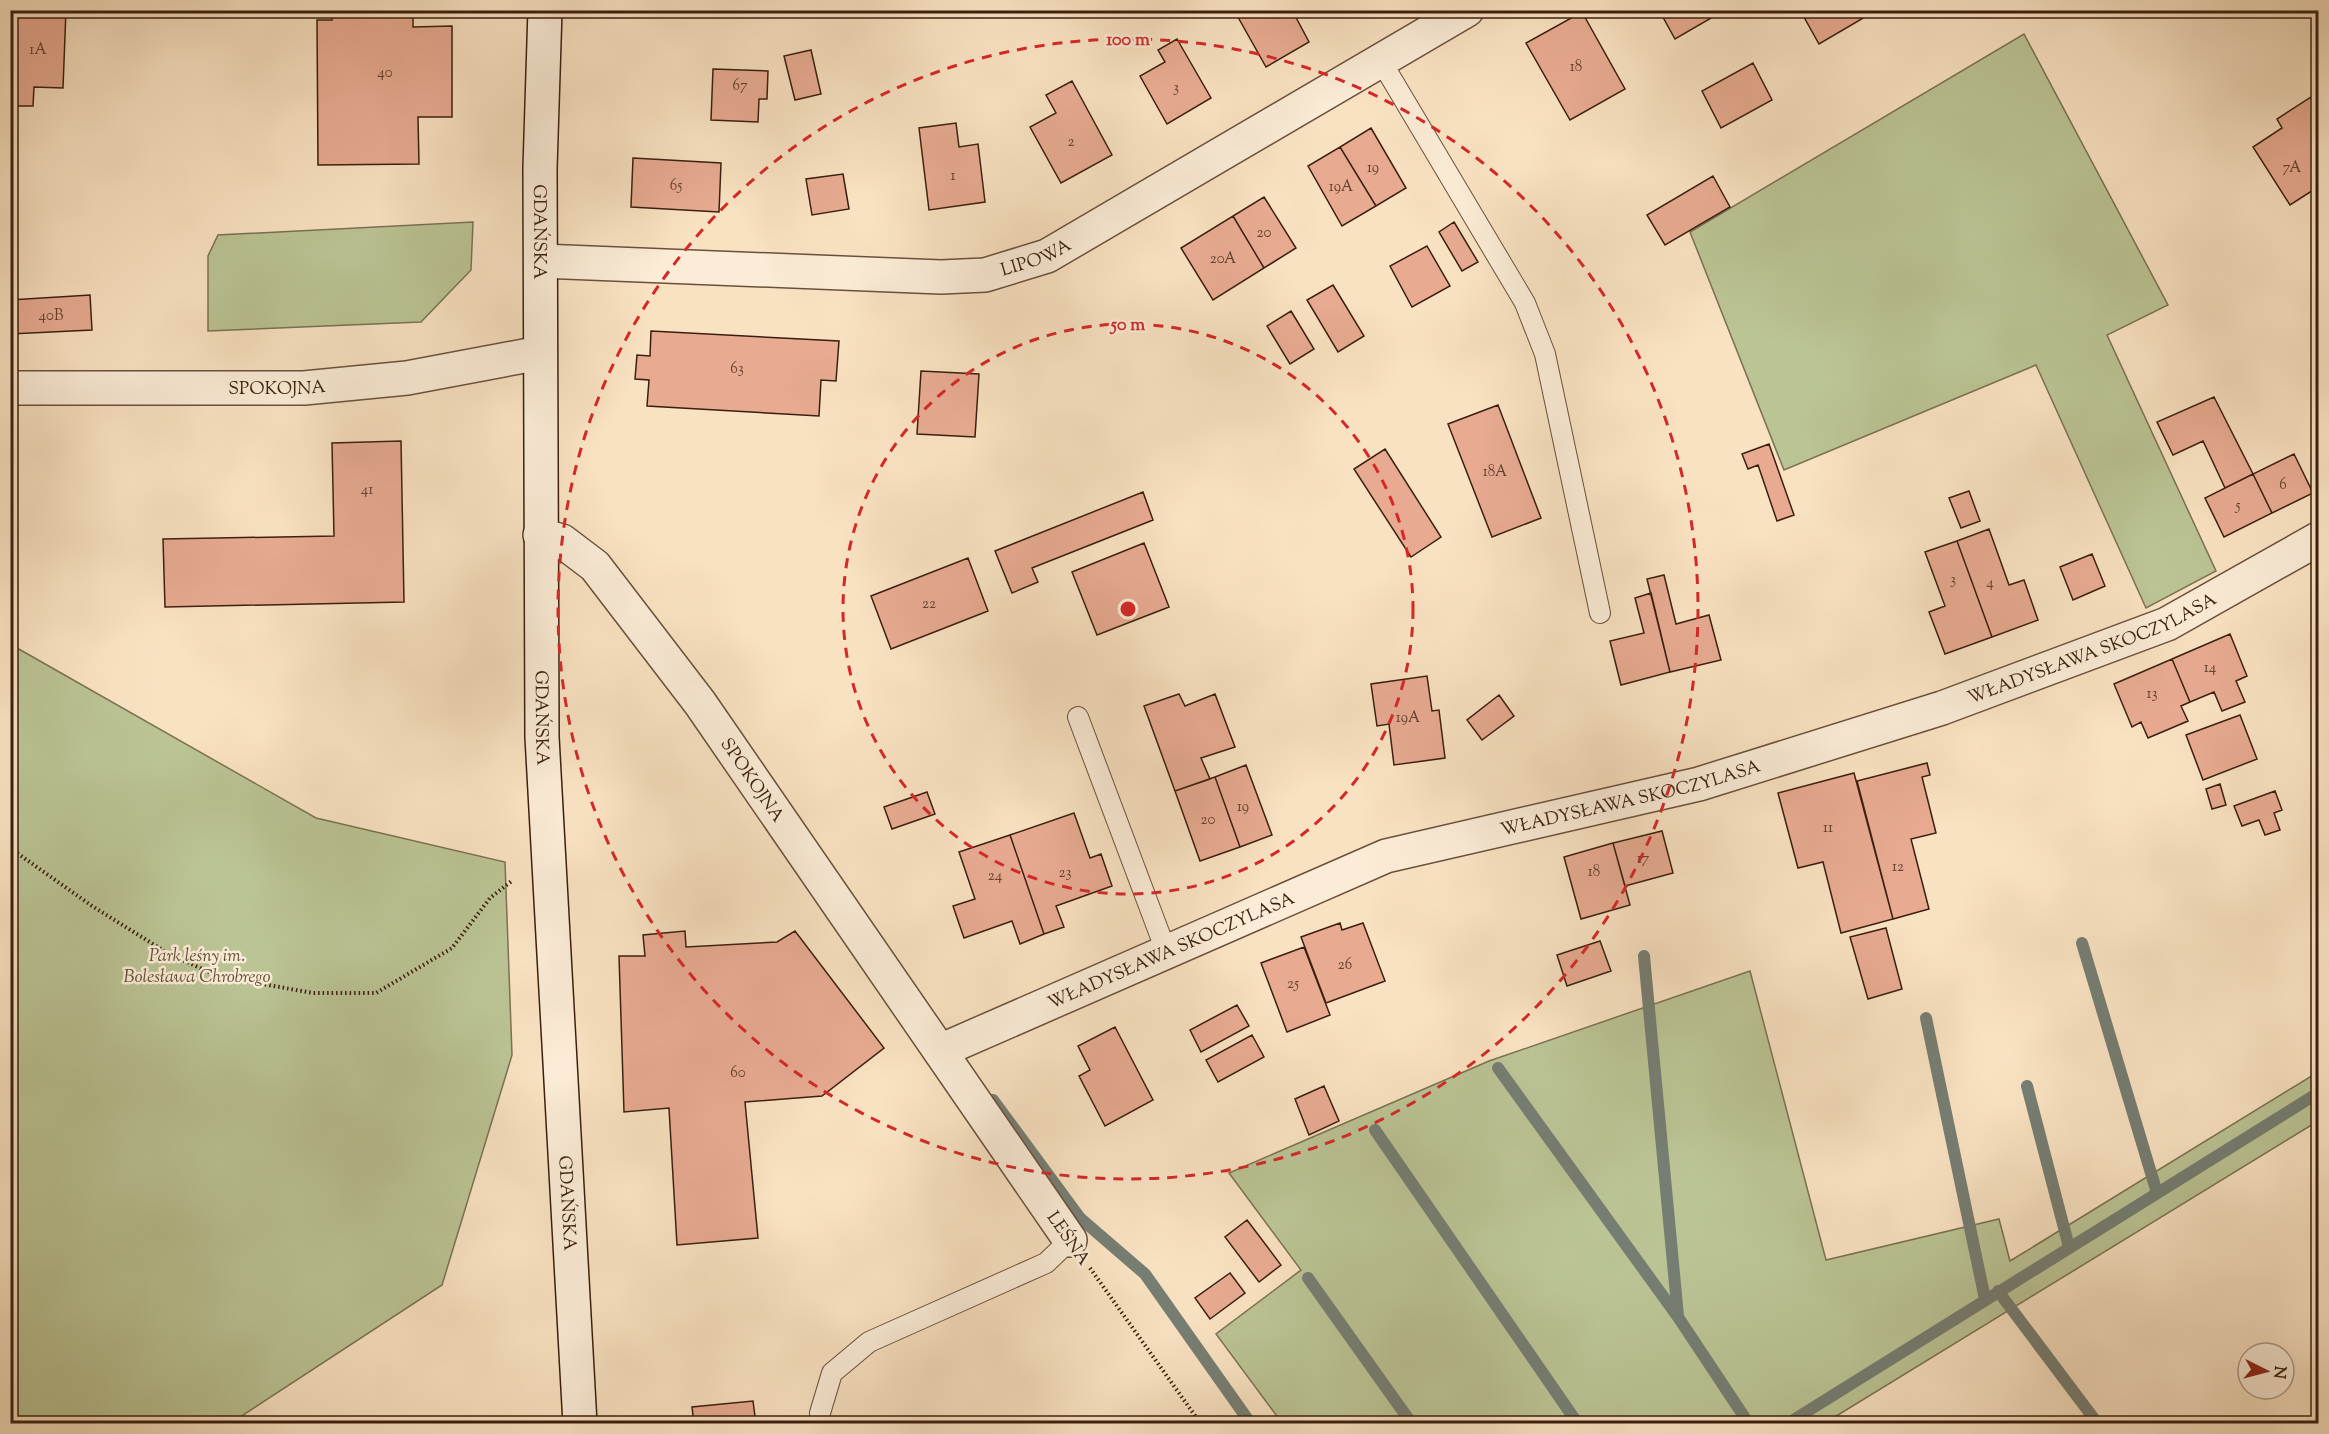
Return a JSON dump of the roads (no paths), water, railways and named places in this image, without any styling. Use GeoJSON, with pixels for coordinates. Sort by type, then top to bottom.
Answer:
{"type":"FeatureCollection","features":[{"type":"Feature","properties":{"kind":"street","name":"GDAŃSKA"},"geometry":{"type":"LineString","coordinates":[[545,10],[540,168],[542,737],[580,1424]]}},
{"type":"Feature","properties":{"kind":"street","name":"LIPOWA"},"geometry":{"type":"LineString","coordinates":[[541,261],[941,277],[985,275],[1047,256],[1467,10]]}},
{"type":"Feature","properties":{"kind":"street","name":"SPOKOJNA"},"geometry":{"type":"LineString","coordinates":[[10,388],[304,388],[407,378],[540,353]]}},
{"type":"Feature","properties":{"kind":"street","name":"SPOKOJNA"},"geometry":{"type":"LineString","coordinates":[[540,535],[562,541],[595,566],[700,703],[940,1051]]}},
{"type":"Feature","properties":{"kind":"street","name":"WŁADYSŁAWA SKOCZYLASA"},"geometry":{"type":"LineString","coordinates":[[940,1051],[1386,856],[1699,784],[1942,708],[2167,624],[2319,539]]}},
{"type":"Feature","properties":{"kind":"street","name":"LEŚNA"},"geometry":{"type":"LineString","coordinates":[[940,1051],[1070,1240]]}},
{"type":"Feature","properties":{"kind":"lane"},"geometry":{"type":"LineString","coordinates":[[1381,61],[1525,303],[1545,354],[1600,613]]}},
{"type":"Feature","properties":{"kind":"lane"},"geometry":{"type":"LineString","coordinates":[[1078,717],[1166,951]]}},
{"type":"Feature","properties":{"kind":"lane"},"geometry":{"type":"LineString","coordinates":[[820,1413],[832,1374],[869,1342],[1046,1263],[1070,1240]]}},
{"type":"Feature","properties":{"kind":"waterway"},"geometry":{"type":"LineString","coordinates":[[2082,943],[2157,1193]]}},
{"type":"Feature","properties":{"kind":"waterway"},"geometry":{"type":"LineString","coordinates":[[1644,956],[1678,1316]]}},
{"type":"Feature","properties":{"kind":"waterway"},"geometry":{"type":"LineString","coordinates":[[1926,1018],[1985,1299]]}},
{"type":"Feature","properties":{"kind":"waterway"},"geometry":{"type":"LineString","coordinates":[[1498,1068],[1678,1317],[1749,1424]]}},
{"type":"Feature","properties":{"kind":"waterway"},"geometry":{"type":"LineString","coordinates":[[2027,1086],[2069,1247]]}},
{"type":"Feature","properties":{"kind":"waterway"},"geometry":{"type":"LineString","coordinates":[[1787,1424],[2318,1093]]}},
{"type":"Feature","properties":{"kind":"waterway"},"geometry":{"type":"LineString","coordinates":[[993,1100],[1080,1218],[1145,1274],[1251,1424]]}},
{"type":"Feature","properties":{"kind":"waterway"},"geometry":{"type":"LineString","coordinates":[[1375,1130],[1578,1424]]}},
{"type":"Feature","properties":{"kind":"waterway"},"geometry":{"type":"LineString","coordinates":[[1308,1278],[1412,1424]]}},
{"type":"Feature","properties":{"kind":"waterway"},"geometry":{"type":"LineString","coordinates":[[1998,1291],[2098,1424]]}},
{"type":"Feature","properties":{"kind":"park label","name":"Park leśny im. Bolesława Chrobrego"},"geometry":{"type":"Point","coordinates":[197,965]}}]}
